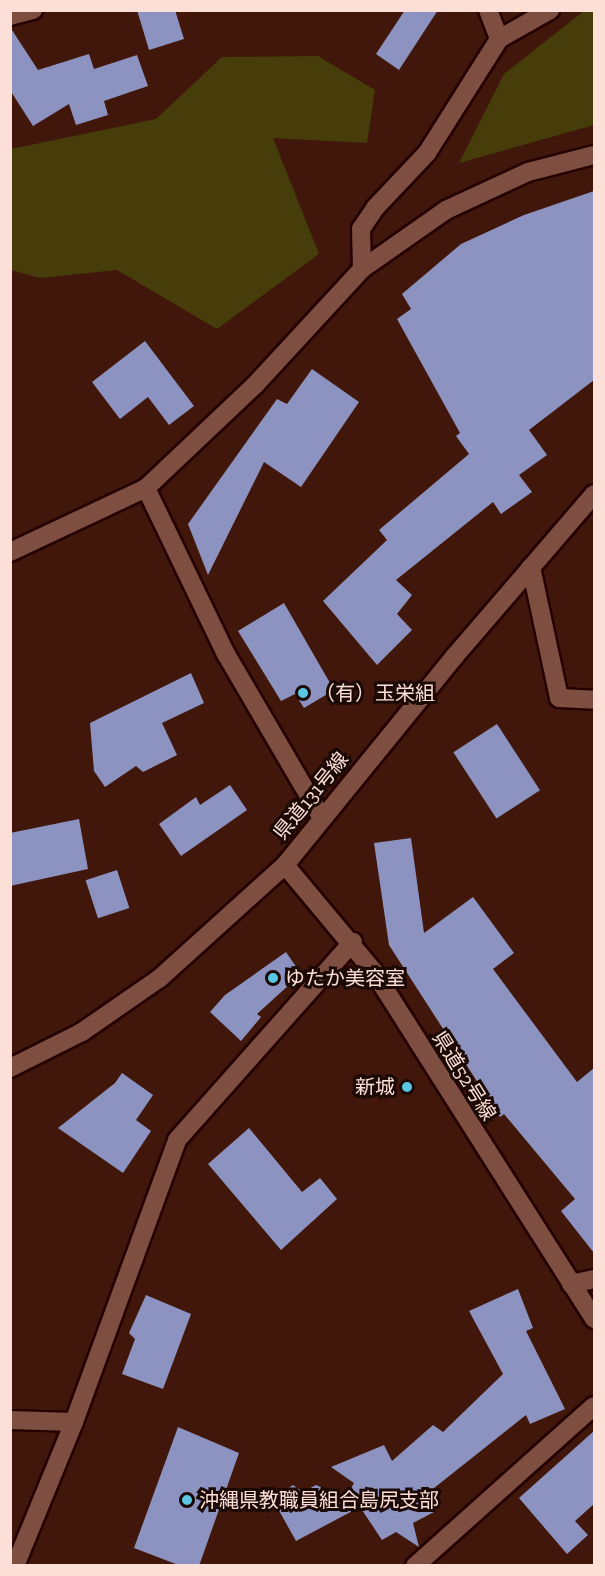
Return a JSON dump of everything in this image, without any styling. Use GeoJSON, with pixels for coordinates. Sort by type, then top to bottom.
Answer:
{"type":"FeatureCollection","features":[{"type":"Feature","properties":{"kind":"street"},"geometry":{"type":"LineString","coordinates":[[10,16],[33,10]]}},
{"type":"Feature","properties":{"kind":"street"},"geometry":{"type":"LineString","coordinates":[[488,10],[499,39]]}},
{"type":"Feature","properties":{"kind":"street"},"geometry":{"type":"LineString","coordinates":[[362,269],[361,229],[375,208],[427,153],[499,39],[550,10]]}},
{"type":"Feature","properties":{"kind":"street"},"geometry":{"type":"LineString","coordinates":[[10,552],[146,488],[255,385],[362,269],[446,210],[528,172],[594,155]]}},
{"type":"Feature","properties":{"kind":"street"},"geometry":{"type":"LineString","coordinates":[[146,488],[226,654],[322,818]]}},
{"type":"Feature","properties":{"kind":"street","name":"県道131号線"},"geometry":{"type":"LineString","coordinates":[[10,1068],[82,1032],[160,978],[285,865],[594,494]]}},
{"type":"Feature","properties":{"kind":"street"},"geometry":{"type":"LineString","coordinates":[[531,567],[559,698],[594,700]]}},
{"type":"Feature","properties":{"kind":"street","name":"県道52号線"},"geometry":{"type":"LineString","coordinates":[[285,865],[353,942],[594,1319]]}},
{"type":"Feature","properties":{"kind":"street"},"geometry":{"type":"LineString","coordinates":[[15,1566],[74,1422],[177,1140],[353,942]]}},
{"type":"Feature","properties":{"kind":"street"},"geometry":{"type":"LineString","coordinates":[[571,1284],[594,1279]]}},
{"type":"Feature","properties":{"kind":"street"},"geometry":{"type":"LineString","coordinates":[[415,1566],[594,1406]]}},
{"type":"Feature","properties":{"kind":"street"},"geometry":{"type":"LineString","coordinates":[[10,1420],[74,1422]]}},
{"type":"Feature","properties":{"kind":"shaded area"},"geometry":{"type":"Polygon","coordinates":[[[584,11],[594,11],[594,125],[459,163],[504,74],[584,11]]]}},
{"type":"Feature","properties":{"kind":"shaded area"},"geometry":{"type":"Polygon","coordinates":[[[318,56],[375,90],[367,143],[273,138],[319,254],[217,329],[117,270],[40,278],[11,270],[11,149],[156,119],[222,57],[318,56]]]}},
{"type":"Feature","properties":{"kind":"building"},"geometry":{"type":"Polygon","coordinates":[[[137,10],[175,10],[184,39],[149,50],[137,10]]]}},
{"type":"Feature","properties":{"kind":"building"},"geometry":{"type":"Polygon","coordinates":[[[405,10],[438,10],[399,70],[376,54],[405,10]]]}},
{"type":"Feature","properties":{"kind":"building"},"geometry":{"type":"Polygon","coordinates":[[[10,27],[38,70],[89,54],[94,69],[137,55],[148,86],[104,101],[108,115],[76,125],[69,104],[33,126],[10,90],[10,27]]]}},
{"type":"Feature","properties":{"kind":"building"},"geometry":{"type":"Polygon","coordinates":[[[594,191],[594,380],[529,430],[547,455],[519,475],[532,492],[501,514],[493,502],[396,580],[412,595],[397,614],[412,630],[377,665],[323,601],[387,540],[379,530],[469,454],[456,436],[460,433],[397,319],[411,309],[402,294],[461,244],[524,215],[594,191]]]}},
{"type":"Feature","properties":{"kind":"building"},"geometry":{"type":"Polygon","coordinates":[[[145,341],[194,406],[169,425],[148,397],[120,419],[92,382],[145,341]]]}},
{"type":"Feature","properties":{"kind":"building"},"geometry":{"type":"Polygon","coordinates":[[[312,369],[359,402],[301,487],[264,462],[208,575],[188,524],[277,399],[287,404],[312,369]]]}},
{"type":"Feature","properties":{"kind":"building"},"geometry":{"type":"Polygon","coordinates":[[[284,603],[334,690],[304,708],[295,694],[281,701],[238,631],[284,603]]]}},
{"type":"Feature","properties":{"kind":"building"},"geometry":{"type":"Polygon","coordinates":[[[191,673],[204,703],[162,723],[177,755],[143,772],[136,766],[105,787],[94,771],[90,723],[191,673]]]}},
{"type":"Feature","properties":{"kind":"building"},"geometry":{"type":"Polygon","coordinates":[[[497,724],[540,790],[496,819],[453,752],[497,724]]]}},
{"type":"Feature","properties":{"kind":"building"},"geometry":{"type":"Polygon","coordinates":[[[230,785],[247,810],[181,856],[159,824],[196,797],[200,805],[230,785]]]}},
{"type":"Feature","properties":{"kind":"building"},"geometry":{"type":"Polygon","coordinates":[[[79,819],[88,869],[10,886],[10,833],[79,819]]]}},
{"type":"Feature","properties":{"kind":"building"},"geometry":{"type":"Polygon","coordinates":[[[411,838],[424,933],[473,897],[514,953],[493,969],[577,1082],[594,1068],[594,1253],[561,1211],[575,1199],[504,1114],[500,1117],[389,945],[374,843],[411,838]]]}},
{"type":"Feature","properties":{"kind":"building"},"geometry":{"type":"Polygon","coordinates":[[[117,870],[129,908],[98,918],[86,880],[117,870]]]}},
{"type":"Feature","properties":{"kind":"building"},"geometry":{"type":"Polygon","coordinates":[[[286,952],[301,974],[257,1014],[261,1017],[241,1041],[210,1012],[225,995],[286,952]]]}},
{"type":"Feature","properties":{"kind":"building"},"geometry":{"type":"Polygon","coordinates":[[[122,1073],[153,1095],[136,1120],[151,1131],[123,1173],[58,1128],[115,1083],[122,1073]]]}},
{"type":"Feature","properties":{"kind":"building"},"geometry":{"type":"Polygon","coordinates":[[[249,1128],[302,1192],[320,1178],[337,1199],[281,1250],[208,1164],[249,1128]]]}},
{"type":"Feature","properties":{"kind":"building"},"geometry":{"type":"Polygon","coordinates":[[[518,1289],[533,1328],[526,1331],[565,1409],[530,1424],[526,1415],[424,1496],[434,1512],[413,1523],[419,1547],[396,1532],[382,1540],[360,1507],[296,1541],[272,1498],[293,1485],[303,1492],[316,1485],[356,1502],[349,1492],[354,1483],[331,1467],[384,1445],[392,1461],[433,1425],[443,1432],[503,1374],[469,1311],[518,1289]]]}},
{"type":"Feature","properties":{"kind":"building"},"geometry":{"type":"Polygon","coordinates":[[[146,1295],[191,1314],[163,1389],[122,1374],[135,1339],[129,1333],[146,1295]]]}},
{"type":"Feature","properties":{"kind":"building","name":"沖縄県教職員組合島尻支部"},"geometry":{"type":"Polygon","coordinates":[[[178,1427],[239,1453],[199,1566],[181,1566],[134,1548],[178,1427]]]}},
{"type":"Feature","properties":{"kind":"building"},"geometry":{"type":"Polygon","coordinates":[[[594,1431],[594,1504],[575,1521],[588,1535],[567,1554],[519,1498],[594,1431]]]}},
{"type":"Feature","properties":{"kind":"place","name":"（有）玉栄組"},"geometry":{"type":"Point","coordinates":[303,693]}},
{"type":"Feature","properties":{"kind":"place","name":"ゆたか美容室"},"geometry":{"type":"Point","coordinates":[273,978]}},
{"type":"Feature","properties":{"kind":"place","name":"新城"},"geometry":{"type":"Point","coordinates":[407,1087]}},
{"type":"Feature","properties":{"kind":"place","name":"沖縄県教職員組合島尻支部"},"geometry":{"type":"Point","coordinates":[187,1500]}}]}
